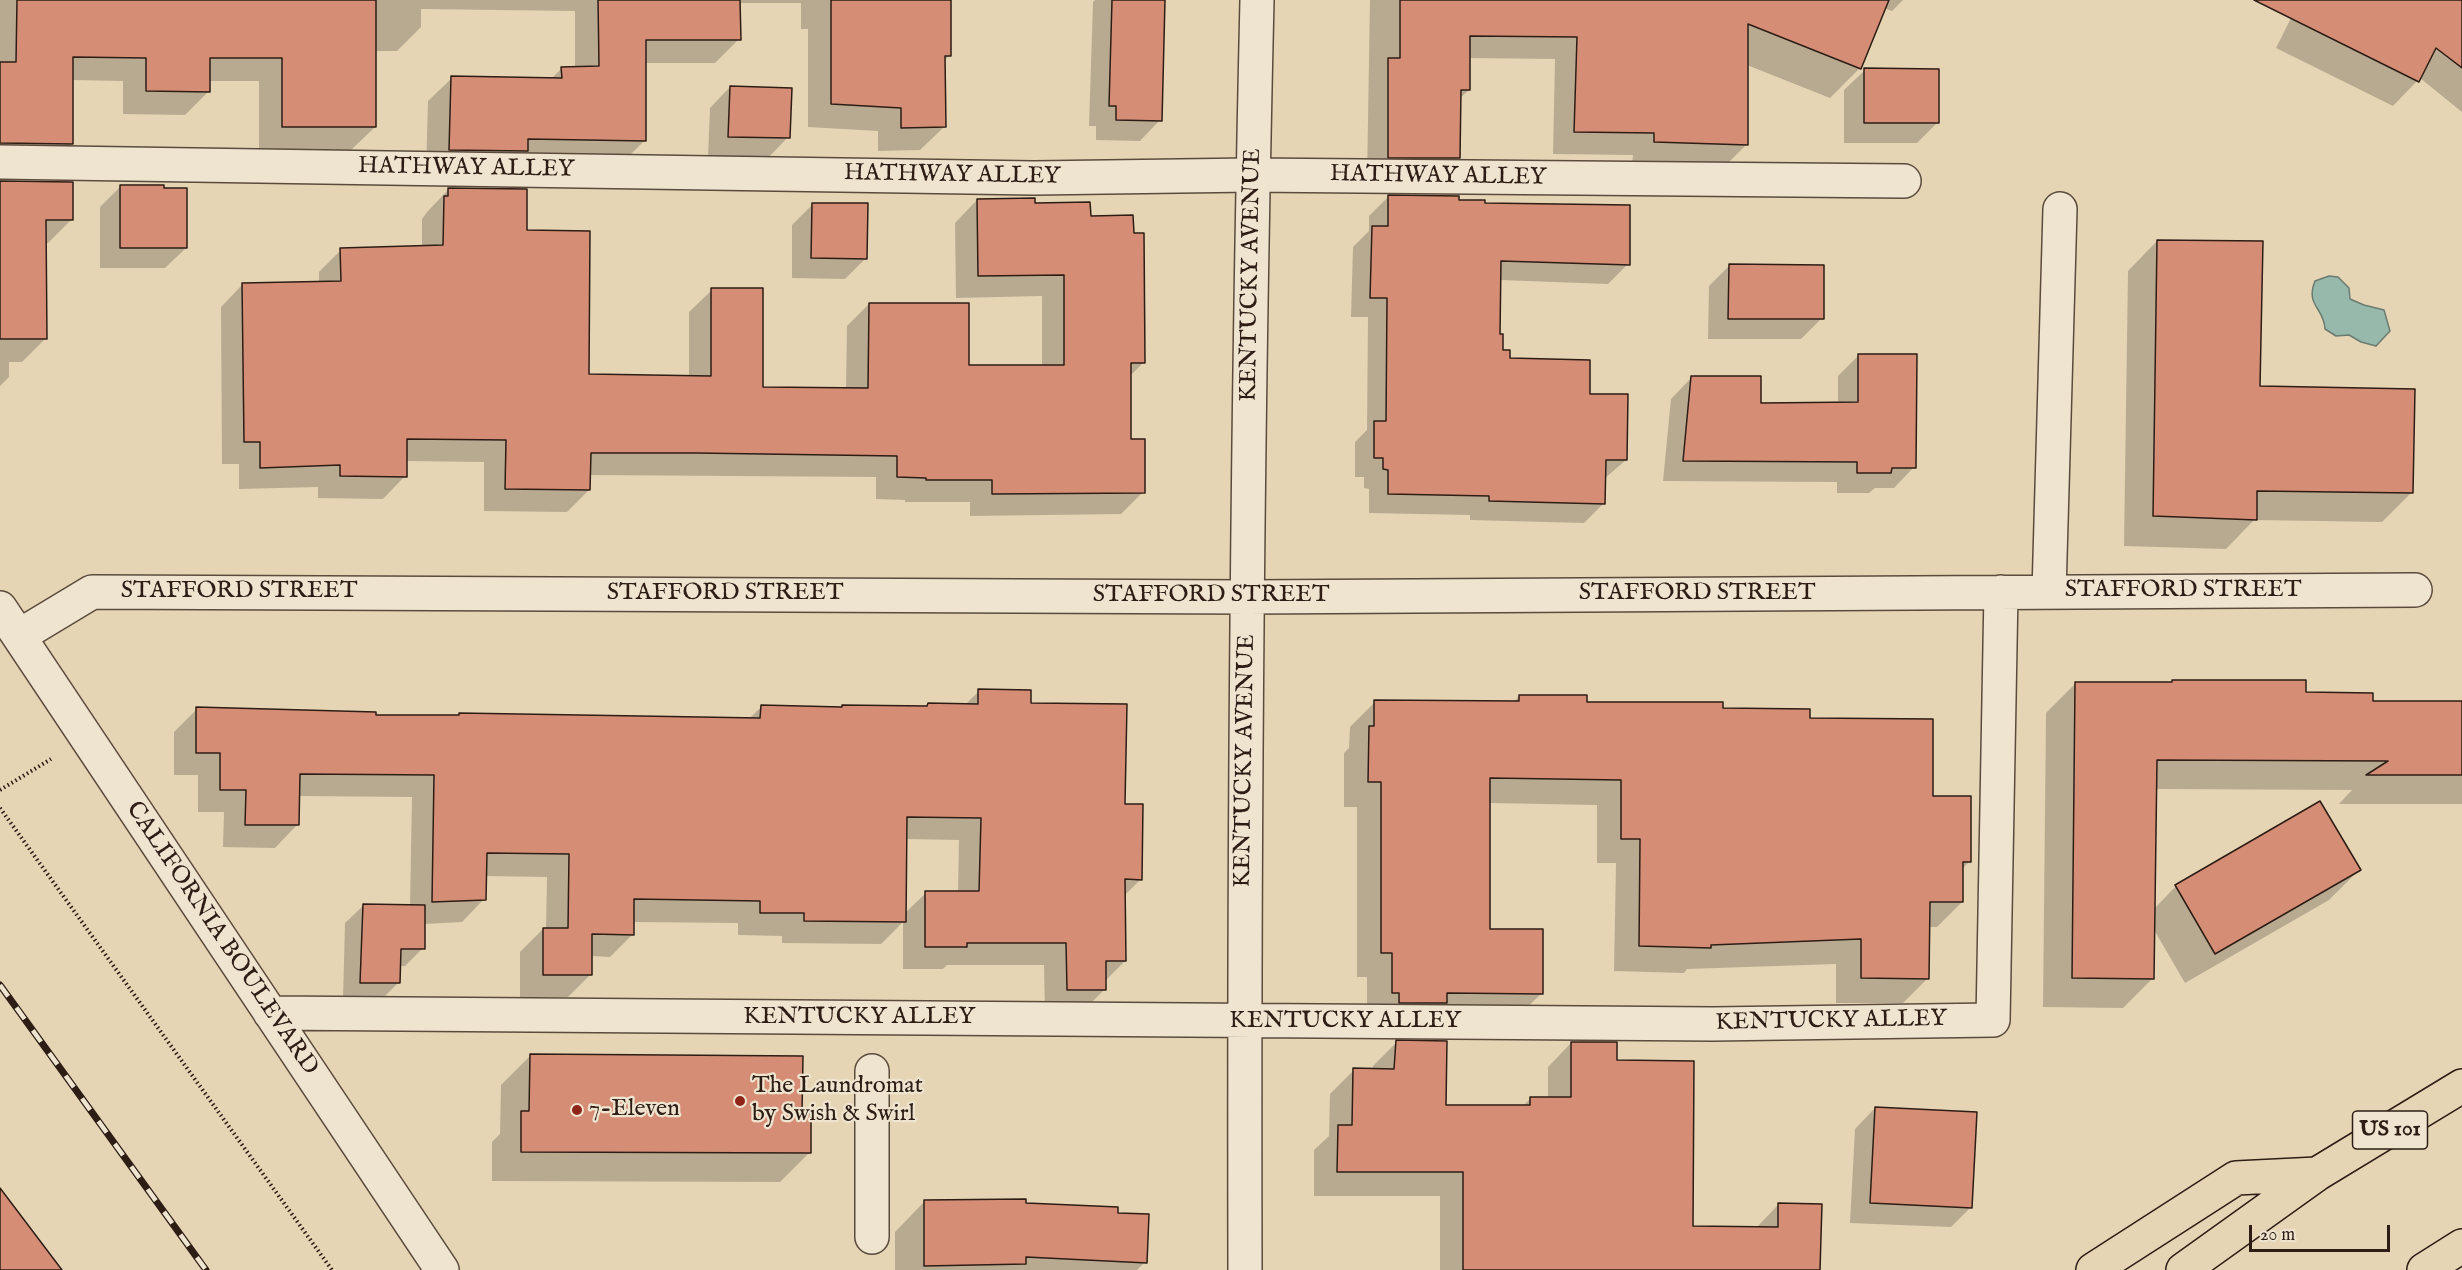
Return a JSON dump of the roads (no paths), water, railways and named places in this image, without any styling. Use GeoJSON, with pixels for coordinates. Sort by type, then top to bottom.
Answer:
{"type":"FeatureCollection","features":[{"type":"Feature","properties":{"kind":"highway","name":"US 101"},"geometry":{"type":"LineString","coordinates":[[2183,1270],[2317,1174],[2462,1086]]}},
{"type":"Feature","properties":{"kind":"highway"},"geometry":{"type":"LineString","coordinates":[[2093,1270],[2236,1178],[2317,1174]]}},
{"type":"Feature","properties":{"kind":"highway"},"geometry":{"type":"LineString","coordinates":[[2424,1270],[2462,1246]]}},
{"type":"Feature","properties":{"kind":"street","name":"KENTUCKY AVENUE"},"geometry":{"type":"LineString","coordinates":[[1245,1270],[1244,1021],[1248,597],[1252,175],[1257,0]]}},
{"type":"Feature","properties":{"kind":"street","name":"HATHWAY ALLEY"},"geometry":{"type":"LineString","coordinates":[[0,162],[1034,177],[1252,175],[1904,182]]}},
{"type":"Feature","properties":{"kind":"street"},"geometry":{"type":"LineString","coordinates":[[2049,592],[2060,209]]}},
{"type":"Feature","properties":{"kind":"street","name":"STAFFORD STREET"},"geometry":{"type":"LineString","coordinates":[[19,636],[92,592],[1248,597],[2415,590]]}},
{"type":"Feature","properties":{"kind":"street","name":"KENTUCKY ALLEY"},"geometry":{"type":"LineString","coordinates":[[270,1013],[1713,1024],[1993,1020],[2001,592]]}},
{"type":"Feature","properties":{"kind":"street","name":"CALIFORNIA BOULEVARD"},"geometry":{"type":"LineString","coordinates":[[0,608],[442,1270]]}},
{"type":"Feature","properties":{"kind":"street"},"geometry":{"type":"LineString","coordinates":[[872,1071],[872,1237]]}},
{"type":"Feature","properties":{"kind":"railway"},"geometry":{"type":"LineString","coordinates":[[0,985],[206,1270]]}},
{"type":"Feature","properties":{"kind":"place","name":"The Laundromat by Swish & Swirl"},"geometry":{"type":"Point","coordinates":[740,1101]}},
{"type":"Feature","properties":{"kind":"place","name":"7-Eleven"},"geometry":{"type":"Point","coordinates":[577,1110]}}]}
